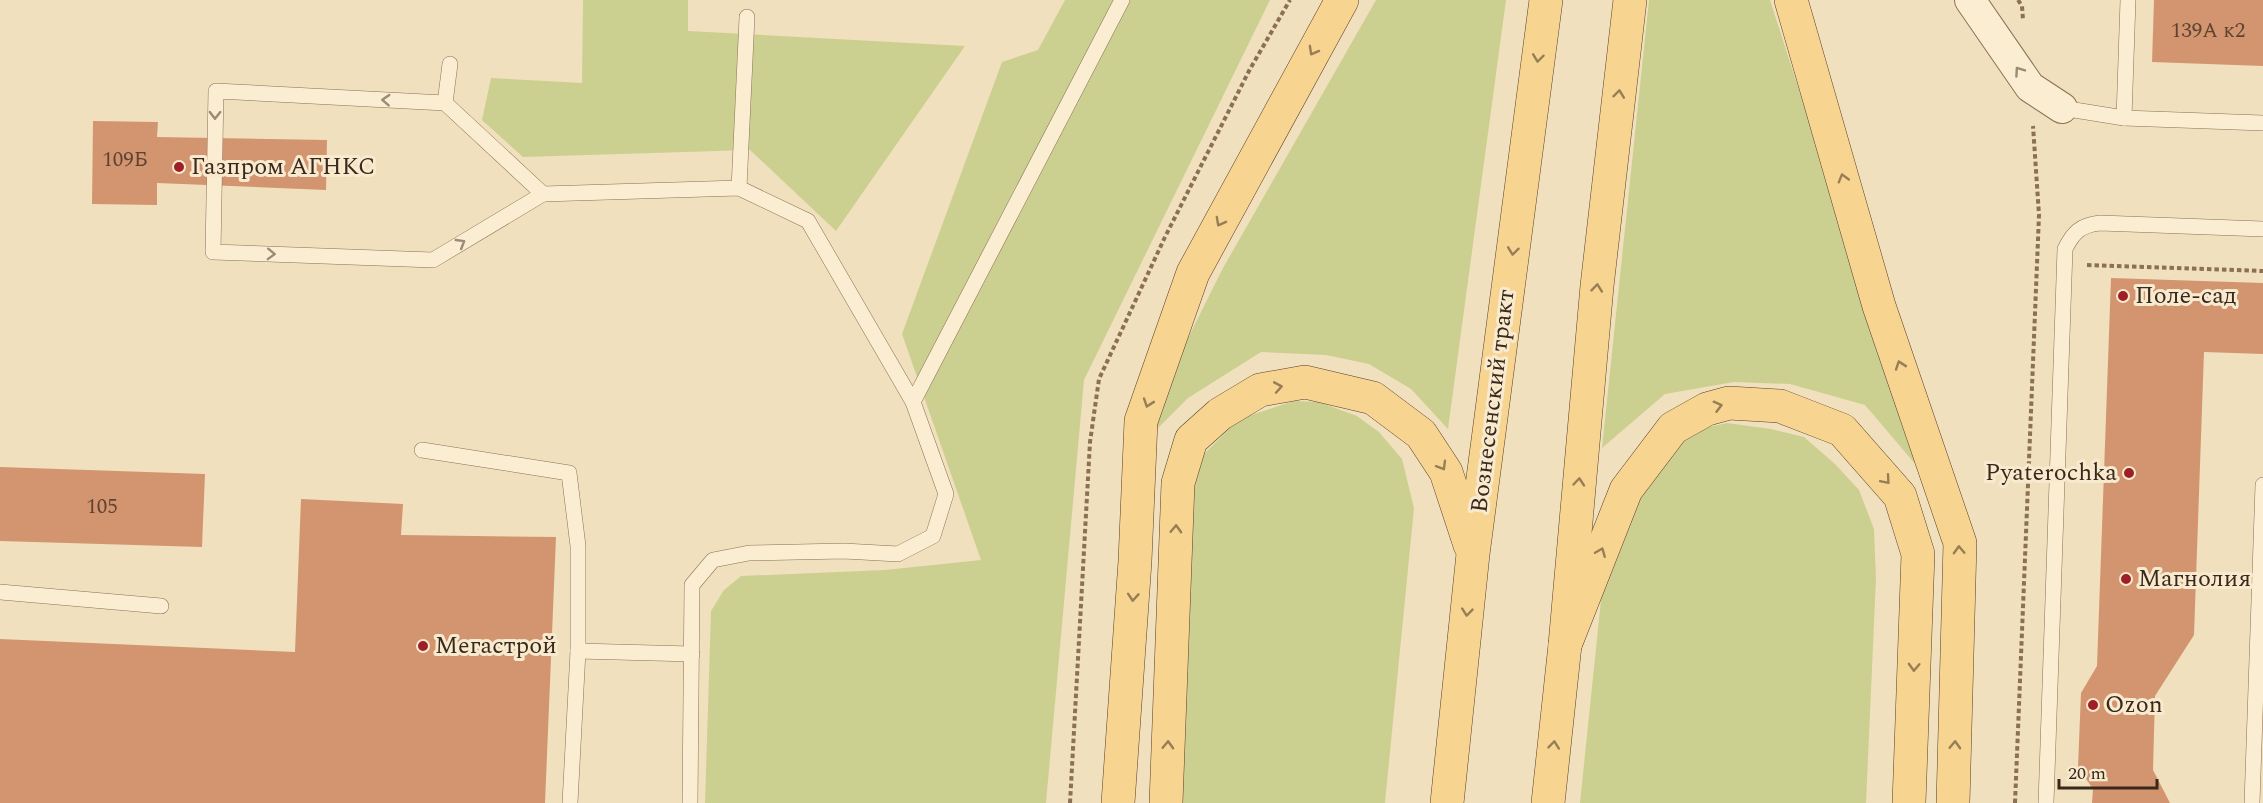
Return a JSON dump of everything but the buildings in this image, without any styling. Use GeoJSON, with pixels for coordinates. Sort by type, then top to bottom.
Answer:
{"type":"FeatureCollection","features":[{"type":"Feature","properties":{"kind":"main road"},"geometry":{"type":"LineString","coordinates":[[1118,803],[1135,561],[1141,421],[1193,273],[1342,0]]}},
{"type":"Feature","properties":{"kind":"main road","name":"Вознесенский тракт"},"geometry":{"type":"LineString","coordinates":[[1447,803],[1473,554],[1546,0]]}},
{"type":"Feature","properties":{"kind":"main road"},"geometry":{"type":"LineString","coordinates":[[1548,803],[1565,645],[1597,286],[1630,0]]}},
{"type":"Feature","properties":{"kind":"main road"},"geometry":{"type":"LineString","coordinates":[[1791,0],[1880,306],[1960,543],[1953,803]]}},
{"type":"Feature","properties":{"kind":"main road"},"geometry":{"type":"LineString","coordinates":[[1166,803],[1178,483],[1191,440],[1220,414],[1260,390],[1305,382],[1373,398],[1421,434],[1446,472],[1473,554]]}},
{"type":"Feature","properties":{"kind":"main road"},"geometry":{"type":"LineString","coordinates":[[1565,645],[1626,490],[1673,428],[1707,409],[1729,403],[1780,406],[1842,430],[1900,496],[1918,554],[1909,803]]}},
{"type":"Feature","properties":{"kind":"street"},"geometry":{"type":"LineString","coordinates":[[1970,0],[2030,87],[2062,108]]}},
{"type":"Feature","properties":{"kind":"lane"},"geometry":{"type":"LineString","coordinates":[[913,402],[1122,0]]}},
{"type":"Feature","properties":{"kind":"lane"},"geometry":{"type":"LineString","coordinates":[[2124,118],[2128,0]]}},
{"type":"Feature","properties":{"kind":"lane"},"geometry":{"type":"LineString","coordinates":[[739,188],[747,17]]}},
{"type":"Feature","properties":{"kind":"lane"},"geometry":{"type":"LineString","coordinates":[[445,103],[450,64]]}},
{"type":"Feature","properties":{"kind":"lane"},"geometry":{"type":"LineString","coordinates":[[543,194],[445,103],[216,91],[213,252],[433,260],[543,194],[739,188],[808,220],[913,402],[946,494],[933,536],[898,554],[844,551],[749,553],[713,560],[692,585],[690,803]]}},
{"type":"Feature","properties":{"kind":"lane"},"geometry":{"type":"LineString","coordinates":[[2062,108],[2124,118],[2263,123]]}},
{"type":"Feature","properties":{"kind":"lane"},"geometry":{"type":"LineString","coordinates":[[2046,803],[2065,249],[2073,234],[2089,224],[2263,229]]}},
{"type":"Feature","properties":{"kind":"lane"},"geometry":{"type":"LineString","coordinates":[[422,450],[569,473],[578,546],[578,651],[570,803]]}},
{"type":"Feature","properties":{"kind":"lane"},"geometry":{"type":"LineString","coordinates":[[2252,803],[2263,485]]}},
{"type":"Feature","properties":{"kind":"lane"},"geometry":{"type":"LineString","coordinates":[[0,592],[161,606]]}},
{"type":"Feature","properties":{"kind":"lane"},"geometry":{"type":"LineString","coordinates":[[578,651],[692,654]]}},
{"type":"Feature","properties":{"kind":"path"},"geometry":{"type":"LineString","coordinates":[[2018,0],[2022,6],[2024,29]]}},
{"type":"Feature","properties":{"kind":"path"},"geometry":{"type":"LineString","coordinates":[[2015,803],[2039,215],[2030,87]]}},
{"type":"Feature","properties":{"kind":"path"},"geometry":{"type":"LineString","coordinates":[[2065,264],[2263,271]]}},
{"type":"Feature","properties":{"kind":"green space"},"geometry":{"type":"Polygon","coordinates":[[[583,0],[688,0],[688,31],[965,46],[836,231],[750,150],[523,157],[482,120],[491,78],[582,83],[583,0]]]}},
{"type":"Feature","properties":{"kind":"green space"},"geometry":{"type":"Polygon","coordinates":[[[1065,0],[1270,0],[1084,380],[1046,803],[705,803],[711,611],[724,590],[741,576],[885,570],[981,560],[902,334],[1002,62],[1038,50],[1065,0]]]}},
{"type":"Feature","properties":{"kind":"green space"},"geometry":{"type":"Polygon","coordinates":[[[1376,0],[1506,0],[1448,429],[1411,389],[1369,364],[1326,355],[1261,352],[1188,398],[1156,430],[1175,364],[1223,268],[1376,0]]]}},
{"type":"Feature","properties":{"kind":"green space"},"geometry":{"type":"Polygon","coordinates":[[[1649,0],[1770,0],[1922,472],[1865,405],[1790,384],[1734,382],[1665,394],[1602,448],[1649,0]]]}},
{"type":"Feature","properties":{"kind":"green space"},"geometry":{"type":"Polygon","coordinates":[[[1294,401],[1319,402],[1357,416],[1379,432],[1402,459],[1414,508],[1385,803],[1178,803],[1193,492],[1204,454],[1239,419],[1294,401]]]}},
{"type":"Feature","properties":{"kind":"green space"},"geometry":{"type":"Polygon","coordinates":[[[1727,423],[1771,429],[1804,437],[1835,464],[1859,490],[1874,529],[1876,579],[1866,803],[1580,803],[1613,484],[1676,434],[1727,423]]]}},
{"type":"Feature","properties":{"kind":"place","name":"Газпром АГНКС"},"geometry":{"type":"Point","coordinates":[179,167]}},
{"type":"Feature","properties":{"kind":"place","name":"Поле-сад"},"geometry":{"type":"Point","coordinates":[2123,296]}},
{"type":"Feature","properties":{"kind":"place","name":"Pyaterochka"},"geometry":{"type":"Point","coordinates":[2129,473]}},
{"type":"Feature","properties":{"kind":"place","name":"Магнолия"},"geometry":{"type":"Point","coordinates":[2126,579]}},
{"type":"Feature","properties":{"kind":"place","name":"Мегастрой"},"geometry":{"type":"Point","coordinates":[423,646]}},
{"type":"Feature","properties":{"kind":"place","name":"Ozon"},"geometry":{"type":"Point","coordinates":[2093,705]}}]}
